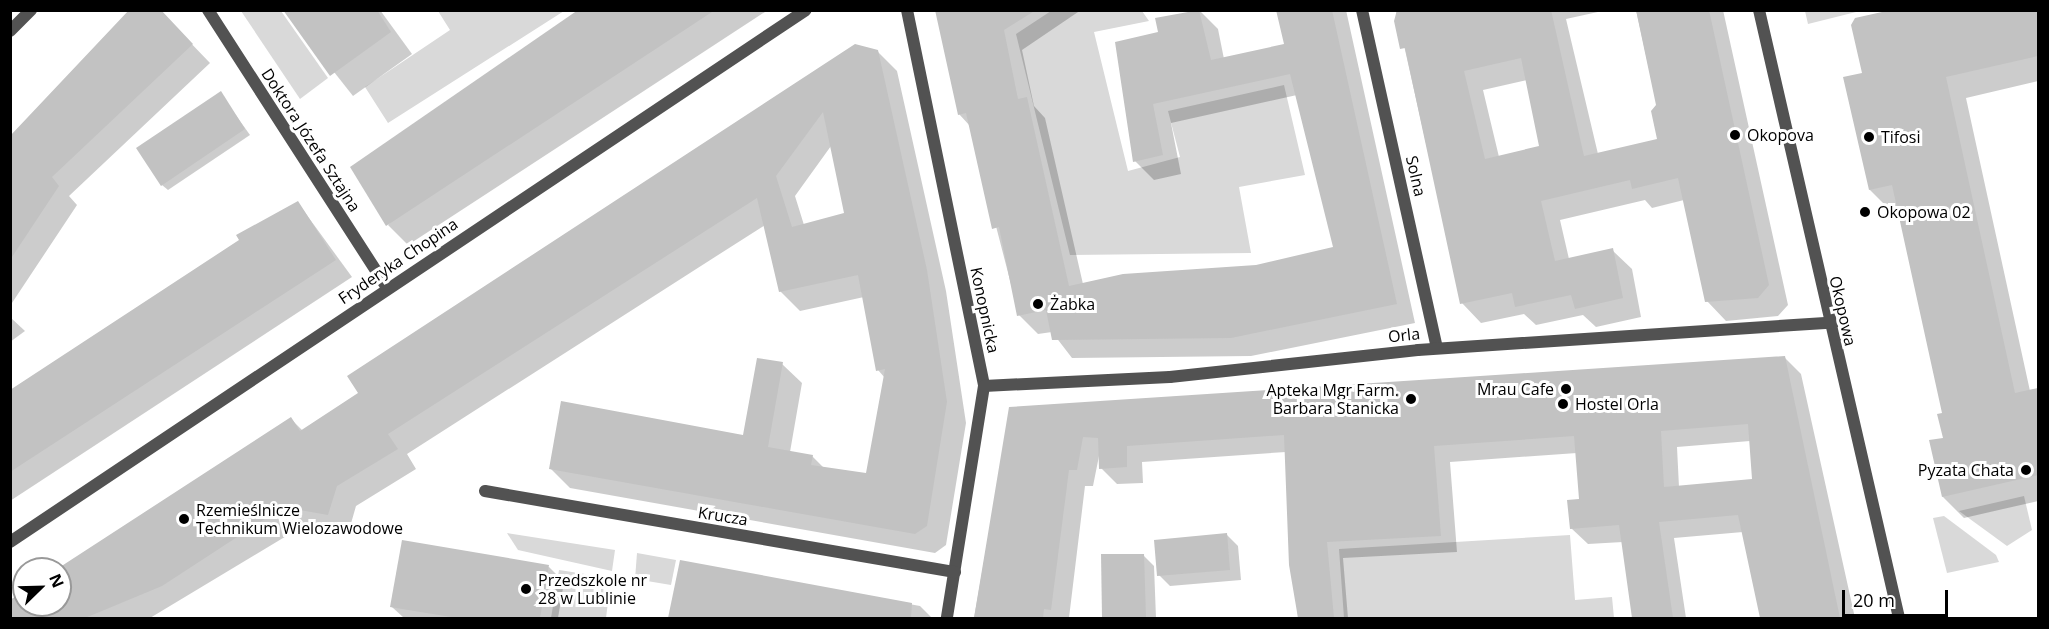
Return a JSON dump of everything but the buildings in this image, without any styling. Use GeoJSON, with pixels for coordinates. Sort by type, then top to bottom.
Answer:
{"type":"FeatureCollection","features":[{"type":"Feature","properties":{"kind":"street"},"geometry":{"type":"LineString","coordinates":[[10,31],[31,10]]}},
{"type":"Feature","properties":{"kind":"street","name":"Doktora Józefa Sztajna"},"geometry":{"type":"LineString","coordinates":[[208,10],[387,288]]}},
{"type":"Feature","properties":{"kind":"street","name":"Fryderyka Chopina"},"geometry":{"type":"LineString","coordinates":[[10,542],[806,10]]}},
{"type":"Feature","properties":{"kind":"street","name":"Konopnicka"},"geometry":{"type":"LineString","coordinates":[[907,10],[984,386],[947,618]]}},
{"type":"Feature","properties":{"kind":"street","name":"Solna"},"geometry":{"type":"LineString","coordinates":[[1362,10],[1437,348]]}},
{"type":"Feature","properties":{"kind":"street","name":"Okopowa"},"geometry":{"type":"LineString","coordinates":[[1759,10],[1829,323],[1899,618]]}},
{"type":"Feature","properties":{"kind":"street","name":"Orla"},"geometry":{"type":"LineString","coordinates":[[984,386],[1170,377],[1437,348],[1829,323]]}},
{"type":"Feature","properties":{"kind":"street","name":"Krucza"},"geometry":{"type":"LineString","coordinates":[[485,490],[955,572]]}},
{"type":"Feature","properties":{"kind":"shaded area"},"geometry":{"type":"Polygon","coordinates":[[[1805,10],[1860,11],[1808,24],[1805,10]]]}},
{"type":"Feature","properties":{"kind":"shaded area"},"geometry":{"type":"Polygon","coordinates":[[[241,11],[281,11],[328,78],[300,99],[241,11]]]}},
{"type":"Feature","properties":{"kind":"shaded area"},"geometry":{"type":"Polygon","coordinates":[[[438,11],[564,11],[388,123],[365,87],[450,30],[438,11]]]}},
{"type":"Feature","properties":{"kind":"shaded area"},"geometry":{"type":"Polygon","coordinates":[[[1051,11],[1142,11],[1149,21],[1094,32],[1128,171],[1180,157],[1168,111],[1284,85],[1305,175],[1239,187],[1251,253],[1070,255],[1016,34],[1051,11]]]}},
{"type":"Feature","properties":{"kind":"shaded area"},"geometry":{"type":"Polygon","coordinates":[[[2024,496],[2032,530],[2007,546],[1959,511],[2024,496]]]}},
{"type":"Feature","properties":{"kind":"shaded area"},"geometry":{"type":"Polygon","coordinates":[[[1944,516],[1996,555],[1999,562],[1947,573],[1933,518],[1944,516]]]}},
{"type":"Feature","properties":{"kind":"shaded area"},"geometry":{"type":"Polygon","coordinates":[[[507,533],[615,550],[612,571],[518,550],[507,533]]]}},
{"type":"Feature","properties":{"kind":"shaded area"},"geometry":{"type":"Polygon","coordinates":[[[1570,535],[1575,600],[1612,597],[1614,618],[1344,618],[1339,549],[1570,535]]]}},
{"type":"Feature","properties":{"kind":"shaded area"},"geometry":{"type":"Polygon","coordinates":[[[637,553],[676,560],[671,585],[635,579],[637,553]]]}},
{"type":"Feature","properties":{"kind":"shaded area"},"geometry":{"type":"Polygon","coordinates":[[[559,570],[611,578],[606,618],[551,618],[559,570]]]}},
{"type":"Feature","properties":{"kind":"place","name":"Okopova"},"geometry":{"type":"Point","coordinates":[1735,135]}},
{"type":"Feature","properties":{"kind":"place","name":"Tifosi"},"geometry":{"type":"Point","coordinates":[1869,137]}},
{"type":"Feature","properties":{"kind":"place","name":"Okopowa 02"},"geometry":{"type":"Point","coordinates":[1865,212]}},
{"type":"Feature","properties":{"kind":"place","name":"Żabka"},"geometry":{"type":"Point","coordinates":[1038,304]}},
{"type":"Feature","properties":{"kind":"place","name":"Mrau Cafe"},"geometry":{"type":"Point","coordinates":[1566,389]}},
{"type":"Feature","properties":{"kind":"place","name":"Apteka Mgr Farm. Barbara Stanicka"},"geometry":{"type":"Point","coordinates":[1411,399]}},
{"type":"Feature","properties":{"kind":"place","name":"Hostel Orla"},"geometry":{"type":"Point","coordinates":[1563,404]}},
{"type":"Feature","properties":{"kind":"place","name":"Pyzata Chata"},"geometry":{"type":"Point","coordinates":[2026,470]}},
{"type":"Feature","properties":{"kind":"place","name":"Rzemieślnicze Technikum Wielozawodowe"},"geometry":{"type":"Point","coordinates":[184,519]}},
{"type":"Feature","properties":{"kind":"place","name":"Przedszkole nr 28 w Lublinie"},"geometry":{"type":"Point","coordinates":[526,589]}}]}
